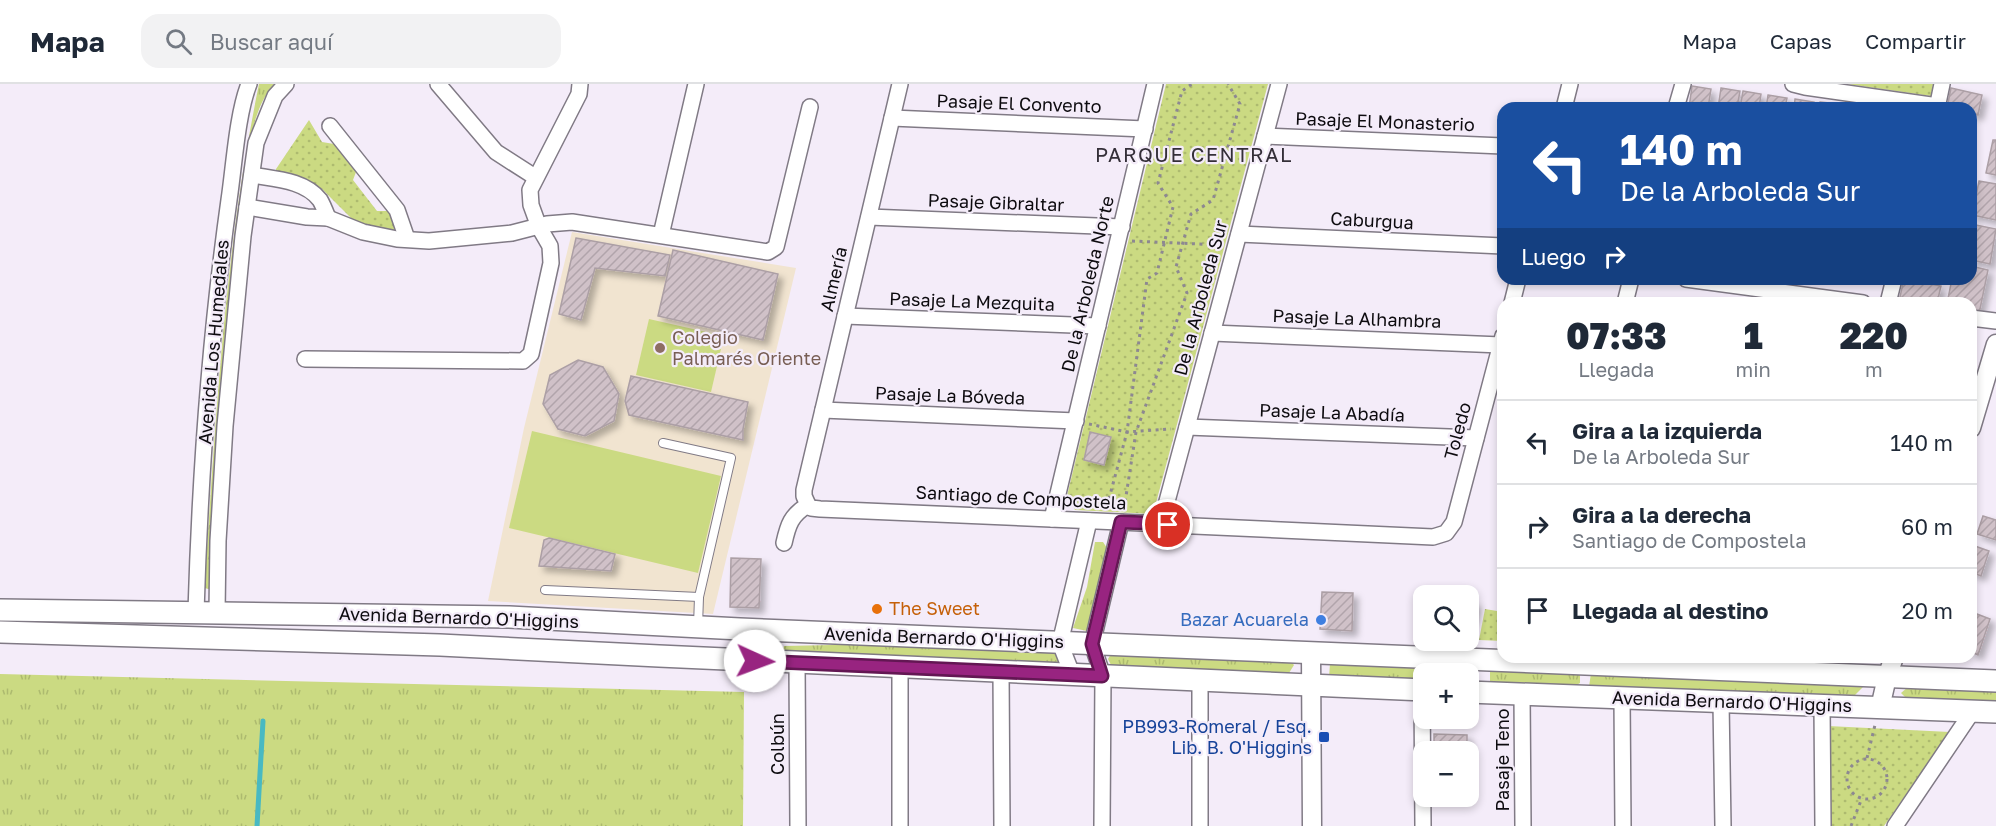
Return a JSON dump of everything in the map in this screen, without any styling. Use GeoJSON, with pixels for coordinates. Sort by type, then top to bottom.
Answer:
{"type":"FeatureCollection","features":[{"type":"Feature","properties":{"kind":"main road","name":"Avenida Bernardo O'Higgins"},"geometry":{"type":"LineString","coordinates":[[0,610],[509,617],[803,632],[1494,660]]}},
{"type":"Feature","properties":{"kind":"main road","name":"Avenida Bernardo O'Higgins"},"geometry":{"type":"LineString","coordinates":[[0,632],[440,645],[1413,690]]}},
{"type":"Feature","properties":{"kind":"main road"},"geometry":{"type":"LineString","coordinates":[[774,662],[778,648],[783,641],[789,636],[803,632]]}},
{"type":"Feature","properties":{"kind":"main road"},"geometry":{"type":"LineString","coordinates":[[1479,680],[1494,660]]}},
{"type":"Feature","properties":{"kind":"main road","name":"Avenida Bernardo O'Higgins"},"geometry":{"type":"LineString","coordinates":[[1570,663],[1717,664],[1887,677],[1996,681]]}},
{"type":"Feature","properties":{"kind":"main road"},"geometry":{"type":"LineString","coordinates":[[1580,696],[1586,680],[1583,664]]}},
{"type":"Feature","properties":{"kind":"main road","name":"Avenida Bernardo O'Higgins"},"geometry":{"type":"LineString","coordinates":[[1479,692],[1822,706],[1877,717],[1996,712]]}},
{"type":"Feature","properties":{"kind":"street","name":"Avenida Los Humedales"},"geometry":{"type":"LineString","coordinates":[[207,612],[202,487],[214,328],[225,231],[241,120],[249,84]]}},
{"type":"Feature","properties":{"kind":"street","name":"Avenida Los Humedales"},"geometry":{"type":"LineString","coordinates":[[207,612],[218,542],[225,426],[247,207],[256,143],[274,96],[286,84]]}},
{"type":"Feature","properties":{"kind":"street"},"geometry":{"type":"LineString","coordinates":[[438,84],[496,152],[535,177]]}},
{"type":"Feature","properties":{"kind":"street"},"geometry":{"type":"LineString","coordinates":[[305,359],[523,361],[531,354],[551,263],[550,246],[538,226],[530,190],[579,94],[580,84]]}},
{"type":"Feature","properties":{"kind":"street"},"geometry":{"type":"LineString","coordinates":[[661,235],[696,84]]}},
{"type":"Feature","properties":{"kind":"street","name":"Almería"},"geometry":{"type":"LineString","coordinates":[[808,505],[804,490],[900,84]]}},
{"type":"Feature","properties":{"kind":"street","name":"De la Arboleda Norte"},"geometry":{"type":"LineString","coordinates":[[1052,519],[1155,84]]}},
{"type":"Feature","properties":{"kind":"street","name":"De la Arboleda Sur"},"geometry":{"type":"LineString","coordinates":[[1156,519],[1164,511],[1166,505],[1279,84]]}},
{"type":"Feature","properties":{"kind":"street"},"geometry":{"type":"LineString","coordinates":[[1566,102],[1570,84]]}},
{"type":"Feature","properties":{"kind":"street"},"geometry":{"type":"LineString","coordinates":[[1678,102],[1683,84]]}},
{"type":"Feature","properties":{"kind":"street"},"geometry":{"type":"LineString","coordinates":[[1793,84],[1904,102]]}},
{"type":"Feature","properties":{"kind":"street"},"geometry":{"type":"LineString","coordinates":[[1938,102],[1942,84]]}},
{"type":"Feature","properties":{"kind":"street"},"geometry":{"type":"LineString","coordinates":[[247,207],[307,217],[328,218],[363,231],[429,241],[512,233],[538,226],[572,222],[768,252],[776,247],[810,106]]}},
{"type":"Feature","properties":{"kind":"street","name":"Pasaje El Convento"},"geometry":{"type":"LineString","coordinates":[[892,118],[1145,129]]}},
{"type":"Feature","properties":{"kind":"street"},"geometry":{"type":"LineString","coordinates":[[330,126],[398,210],[407,239]]}},
{"type":"Feature","properties":{"kind":"street","name":"Pasaje El Monasterio"},"geometry":{"type":"LineString","coordinates":[[1265,136],[1497,146]]}},
{"type":"Feature","properties":{"kind":"street"},"geometry":{"type":"LineString","coordinates":[[252,175],[300,186],[319,199],[328,218]]}},
{"type":"Feature","properties":{"kind":"street","name":"Pasaje Gibraltar"},"geometry":{"type":"LineString","coordinates":[[869,217],[1120,233]]}},
{"type":"Feature","properties":{"kind":"street","name":"Caburgua"},"geometry":{"type":"LineString","coordinates":[[1237,240],[1497,246]]}},
{"type":"Feature","properties":{"kind":"street"},"geometry":{"type":"LineString","coordinates":[[1730,285],[1819,297]]}},
{"type":"Feature","properties":{"kind":"street","name":"Pasaje La Mezquita"},"geometry":{"type":"LineString","coordinates":[[845,316],[1098,327]]}},
{"type":"Feature","properties":{"kind":"street"},"geometry":{"type":"LineString","coordinates":[[1977,319],[1996,321]]}},
{"type":"Feature","properties":{"kind":"street","name":"Pasaje La Alhambra"},"geometry":{"type":"LineString","coordinates":[[1212,333],[1497,340]]}},
{"type":"Feature","properties":{"kind":"street"},"geometry":{"type":"LineString","coordinates":[[1977,408],[1996,345]]}},
{"type":"Feature","properties":{"kind":"street","name":"Toledo"},"geometry":{"type":"LineString","coordinates":[[1446,534],[1454,522],[1497,359]]}},
{"type":"Feature","properties":{"kind":"street","name":"Pasaje La Bóveda"},"geometry":{"type":"LineString","coordinates":[[823,410],[1076,421]]}},
{"type":"Feature","properties":{"kind":"street","name":"Pasaje La Abadía"},"geometry":{"type":"LineString","coordinates":[[1187,427],[1476,438]]}},
{"type":"Feature","properties":{"kind":"street"},"geometry":{"type":"LineString","coordinates":[[1058,494],[1072,520]]}},
{"type":"Feature","properties":{"kind":"street"},"geometry":{"type":"LineString","coordinates":[[784,543],[787,526],[792,516],[808,505]]}},
{"type":"Feature","properties":{"kind":"street","name":"Santiago de Compostela"},"geometry":{"type":"LineString","coordinates":[[808,505],[811,508],[820,509],[1096,521],[1147,523],[1156,519],[1163,524],[1172,525],[1432,537],[1446,534]]}},
{"type":"Feature","properties":{"kind":"street"},"geometry":{"type":"LineString","coordinates":[[1072,674],[1060,643],[1096,521]]}},
{"type":"Feature","properties":{"kind":"street"},"geometry":{"type":"LineString","coordinates":[[1102,826],[1102,676],[1092,644],[1121,522]]}},
{"type":"Feature","properties":{"kind":"street"},"geometry":{"type":"LineString","coordinates":[[1311,653],[1312,826]]}},
{"type":"Feature","properties":{"kind":"street","name":"Colbún"},"geometry":{"type":"LineString","coordinates":[[797,662],[798,826]]}},
{"type":"Feature","properties":{"kind":"street"},"geometry":{"type":"LineString","coordinates":[[1877,717],[1892,663]]}},
{"type":"Feature","properties":{"kind":"street"},"geometry":{"type":"LineString","coordinates":[[900,667],[900,826]]}},
{"type":"Feature","properties":{"kind":"street"},"geometry":{"type":"LineString","coordinates":[[1001,671],[1002,826]]}},
{"type":"Feature","properties":{"kind":"street"},"geometry":{"type":"LineString","coordinates":[[1200,680],[1200,826]]}},
{"type":"Feature","properties":{"kind":"street","name":"Pasaje Teno"},"geometry":{"type":"LineString","coordinates":[[1522,694],[1523,826]]}},
{"type":"Feature","properties":{"kind":"street"},"geometry":{"type":"LineString","coordinates":[[1622,698],[1623,826]]}},
{"type":"Feature","properties":{"kind":"street"},"geometry":{"type":"LineString","coordinates":[[1721,702],[1723,826]]}},
{"type":"Feature","properties":{"kind":"street"},"geometry":{"type":"LineString","coordinates":[[1822,706],[1823,826]]}},
{"type":"Feature","properties":{"kind":"street"},"geometry":{"type":"LineString","coordinates":[[1895,826],[1972,712]]}},
{"type":"Feature","properties":{"kind":"street"},"geometry":{"type":"LineString","coordinates":[[1423,729],[1423,826]]}},
{"type":"Feature","properties":{"kind":"lane"},"geometry":{"type":"LineString","coordinates":[[663,443],[731,458],[699,597],[698,627]]}},
{"type":"Feature","properties":{"kind":"lane"},"geometry":{"type":"LineString","coordinates":[[545,590],[699,597]]}},
{"type":"Feature","properties":{"kind":"path"},"geometry":{"type":"LineString","coordinates":[[1096,521],[1127,432],[1147,279],[1157,273],[1173,207],[1158,183],[1182,91],[1192,84]]}},
{"type":"Feature","properties":{"kind":"path"},"geometry":{"type":"LineString","coordinates":[[1121,522],[1136,432],[1187,293],[1176,267],[1191,214],[1213,200],[1239,104],[1228,84]]}},
{"type":"Feature","properties":{"kind":"path"},"geometry":{"type":"LineString","coordinates":[[1120,233],[1164,243],[1237,240]]}},
{"type":"Feature","properties":{"kind":"path"},"geometry":{"type":"LineString","coordinates":[[1076,421],[1127,432],[1187,427]]}},
{"type":"Feature","properties":{"kind":"path"},"geometry":{"type":"LineString","coordinates":[[1867,758],[1877,717]]}},
{"type":"Feature","properties":{"kind":"path"},"geometry":{"type":"LineString","coordinates":[[1867,758],[1880,764],[1886,770],[1887,784],[1878,796],[1869,799],[1862,798],[1853,794],[1849,788],[1847,775],[1855,763],[1867,758]]}},
{"type":"Feature","properties":{"kind":"path"},"geometry":{"type":"LineString","coordinates":[[1851,826],[1862,798]]}},
{"type":"Feature","properties":{"kind":"shaded area","name":"Colegio Palmarés Oriente"},"geometry":{"type":"Polygon","coordinates":[[[572,232],[796,268],[713,614],[488,601],[524,428],[572,232]]]}},
{"type":"Feature","properties":{"kind":"green space"},"geometry":{"type":"Polygon","coordinates":[[[259,84],[274,84],[259,110],[247,161],[211,588],[208,589],[205,588],[205,579],[223,330],[247,145],[259,84]]]}},
{"type":"Feature","properties":{"kind":"green space","name":"PARQUE CENTRAL"},"geometry":{"type":"Polygon","coordinates":[[[1166,84],[1268,84],[1153,514],[1075,510],[1067,496],[1166,84]]]}},
{"type":"Feature","properties":{"kind":"green space"},"geometry":{"type":"Polygon","coordinates":[[[1847,84],[1933,84],[1931,96],[1847,84]]]}},
{"type":"Feature","properties":{"kind":"green space"},"geometry":{"type":"Polygon","coordinates":[[[309,120],[322,142],[334,144],[356,172],[353,180],[377,211],[390,211],[398,227],[391,234],[355,222],[322,189],[311,183],[276,173],[276,169],[309,120]]]}},
{"type":"Feature","properties":{"kind":"green space"},"geometry":{"type":"Polygon","coordinates":[[[649,319],[724,336],[711,392],[636,375],[649,319]]]}},
{"type":"Feature","properties":{"kind":"green space"},"geometry":{"type":"Polygon","coordinates":[[[532,431],[721,476],[698,573],[509,528],[532,431]]]}},
{"type":"Feature","properties":{"kind":"green space"},"geometry":{"type":"Polygon","coordinates":[[[1095,542],[1103,542],[1111,554],[1094,600],[1087,631],[1073,628],[1087,587],[1095,542]]]}},
{"type":"Feature","properties":{"kind":"green space"},"geometry":{"type":"Polygon","coordinates":[[[1485,609],[1497,611],[1497,641],[1479,640],[1485,609]]]}},
{"type":"Feature","properties":{"kind":"green space"},"geometry":{"type":"Polygon","coordinates":[[[879,644],[1054,651],[1061,654],[1063,665],[782,654],[784,646],[879,644]]]}},
{"type":"Feature","properties":{"kind":"green space"},"geometry":{"type":"Polygon","coordinates":[[[1112,652],[1288,658],[1294,665],[1289,673],[1113,669],[1108,659],[1112,652]]]}},
{"type":"Feature","properties":{"kind":"green space"},"geometry":{"type":"Polygon","coordinates":[[[1330,663],[1413,665],[1413,681],[1329,678],[1330,663]]]}},
{"type":"Feature","properties":{"kind":"green space"},"geometry":{"type":"Polygon","coordinates":[[[1490,668],[1580,674],[1580,683],[1573,687],[1490,685],[1490,668]]]}},
{"type":"Feature","properties":{"kind":"green space"},"geometry":{"type":"Polygon","coordinates":[[[1591,673],[1857,680],[1863,687],[1855,695],[1589,687],[1591,673]]]}},
{"type":"Feature","properties":{"kind":"green space"},"geometry":{"type":"Polygon","coordinates":[[[0,674],[744,692],[743,826],[0,826],[0,674]]]}},
{"type":"Feature","properties":{"kind":"green space"},"geometry":{"type":"Polygon","coordinates":[[[1908,687],[1996,690],[1996,704],[1909,701],[1901,693],[1908,687]]]}},
{"type":"Feature","properties":{"kind":"green space"},"geometry":{"type":"Polygon","coordinates":[[[1828,726],[1950,732],[1884,826],[1829,826],[1828,726]]]}},
{"type":"Feature","properties":{"kind":"building"},"geometry":{"type":"Polygon","coordinates":[[[1692,86],[1711,89],[1709,102],[1690,102],[1692,86]]]}},
{"type":"Feature","properties":{"kind":"building"},"geometry":{"type":"Polygon","coordinates":[[[1721,88],[1740,91],[1738,102],[1719,102],[1721,88]]]}},
{"type":"Feature","properties":{"kind":"building"},"geometry":{"type":"Polygon","coordinates":[[[1951,88],[1982,95],[1978,115],[1977,102],[1948,102],[1951,88]]]}},
{"type":"Feature","properties":{"kind":"building"},"geometry":{"type":"Polygon","coordinates":[[[1743,91],[1761,94],[1760,102],[1741,102],[1743,91]]]}},
{"type":"Feature","properties":{"kind":"building"},"geometry":{"type":"Polygon","coordinates":[[[1768,95],[1787,98],[1786,102],[1767,102],[1768,95]]]}},
{"type":"Feature","properties":{"kind":"building"},"geometry":{"type":"Polygon","coordinates":[[[1795,99],[1814,102],[1795,102],[1795,99]]]}},
{"type":"Feature","properties":{"kind":"building"},"geometry":{"type":"Polygon","coordinates":[[[1993,140],[1996,140],[1996,175],[1986,173],[1993,140]]]}},
{"type":"Feature","properties":{"kind":"building"},"geometry":{"type":"Polygon","coordinates":[[[1979,181],[1996,184],[1996,220],[1977,216],[1979,181]]]}},
{"type":"Feature","properties":{"kind":"building"},"geometry":{"type":"Polygon","coordinates":[[[1977,225],[1996,229],[1990,264],[1977,261],[1977,225]]]}},
{"type":"Feature","properties":{"kind":"building"},"geometry":{"type":"Polygon","coordinates":[[[576,238],[670,255],[665,276],[595,268],[581,320],[559,314],[576,238]]]}},
{"type":"Feature","properties":{"kind":"building"},"geometry":{"type":"Polygon","coordinates":[[[673,250],[778,274],[763,340],[658,316],[673,250]]]}},
{"type":"Feature","properties":{"kind":"building"},"geometry":{"type":"Polygon","coordinates":[[[1977,267],[1988,270],[1979,314],[1977,314],[1977,297],[1948,297],[1951,285],[1977,285],[1977,267]]]}},
{"type":"Feature","properties":{"kind":"building"},"geometry":{"type":"Polygon","coordinates":[[[1903,285],[1941,286],[1938,297],[1900,297],[1903,285]]]}},
{"type":"Feature","properties":{"kind":"building"},"geometry":{"type":"Polygon","coordinates":[[[578,360],[603,367],[619,394],[614,421],[585,436],[558,429],[543,404],[550,375],[578,360]]]}},
{"type":"Feature","properties":{"kind":"building"},"geometry":{"type":"Polygon","coordinates":[[[631,376],[748,402],[743,440],[629,415],[625,401],[631,376]]]}},
{"type":"Feature","properties":{"kind":"building"},"geometry":{"type":"Polygon","coordinates":[[[1090,432],[1111,437],[1104,465],[1084,460],[1090,432]]]}},
{"type":"Feature","properties":{"kind":"building"},"geometry":{"type":"Polygon","coordinates":[[[1983,516],[1996,520],[1996,540],[1977,534],[1983,516]]]}},
{"type":"Feature","properties":{"kind":"building"},"geometry":{"type":"Polygon","coordinates":[[[549,538],[615,554],[611,571],[539,566],[544,540],[549,538]]]}},
{"type":"Feature","properties":{"kind":"building"},"geometry":{"type":"Polygon","coordinates":[[[1977,547],[1989,551],[1981,576],[1977,574],[1977,547]]]}},
{"type":"Feature","properties":{"kind":"building"},"geometry":{"type":"Polygon","coordinates":[[[731,558],[761,559],[759,608],[730,607],[731,558]]]}},
{"type":"Feature","properties":{"kind":"building"},"geometry":{"type":"Polygon","coordinates":[[[1322,592],[1353,593],[1352,631],[1320,629],[1322,592]]]}},
{"type":"Feature","properties":{"kind":"building"},"geometry":{"type":"Polygon","coordinates":[[[1977,614],[1990,619],[1977,655],[1977,614]]]}},
{"type":"Feature","properties":{"kind":"building"},"geometry":{"type":"Polygon","coordinates":[[[1434,734],[1467,735],[1467,741],[1434,741],[1434,734]]]}},
{"type":"Feature","properties":{"kind":"waterway"},"geometry":{"type":"LineString","coordinates":[[257,826],[263,721]]}},
{"type":"Feature","properties":{"kind":"place","name":"Colegio Palmarés Oriente"},"geometry":{"type":"Point","coordinates":[660,348]}},
{"type":"Feature","properties":{"kind":"place","name":"The Sweet"},"geometry":{"type":"Point","coordinates":[877,609]}},
{"type":"Feature","properties":{"kind":"place","name":"Bazar Acuarela"},"geometry":{"type":"Point","coordinates":[1321,620]}},
{"type":"Feature","properties":{"kind":"place","name":"PB993-Romeral / Esq. Lib. B. O'Higgins"},"geometry":{"type":"Point","coordinates":[1324,737]}},
{"type":"Feature","properties":{"kind":"district","name":"PARQUE CENTRAL"},"geometry":{"type":"Point","coordinates":[1194,155]}},
{"type":"Feature","properties":{"kind":"route"},"geometry":{"type":"LineString","coordinates":[[755,661],[1102,676],[1092,644],[1121,522],[1142,524],[1156,519],[1168,525]]}}]}
